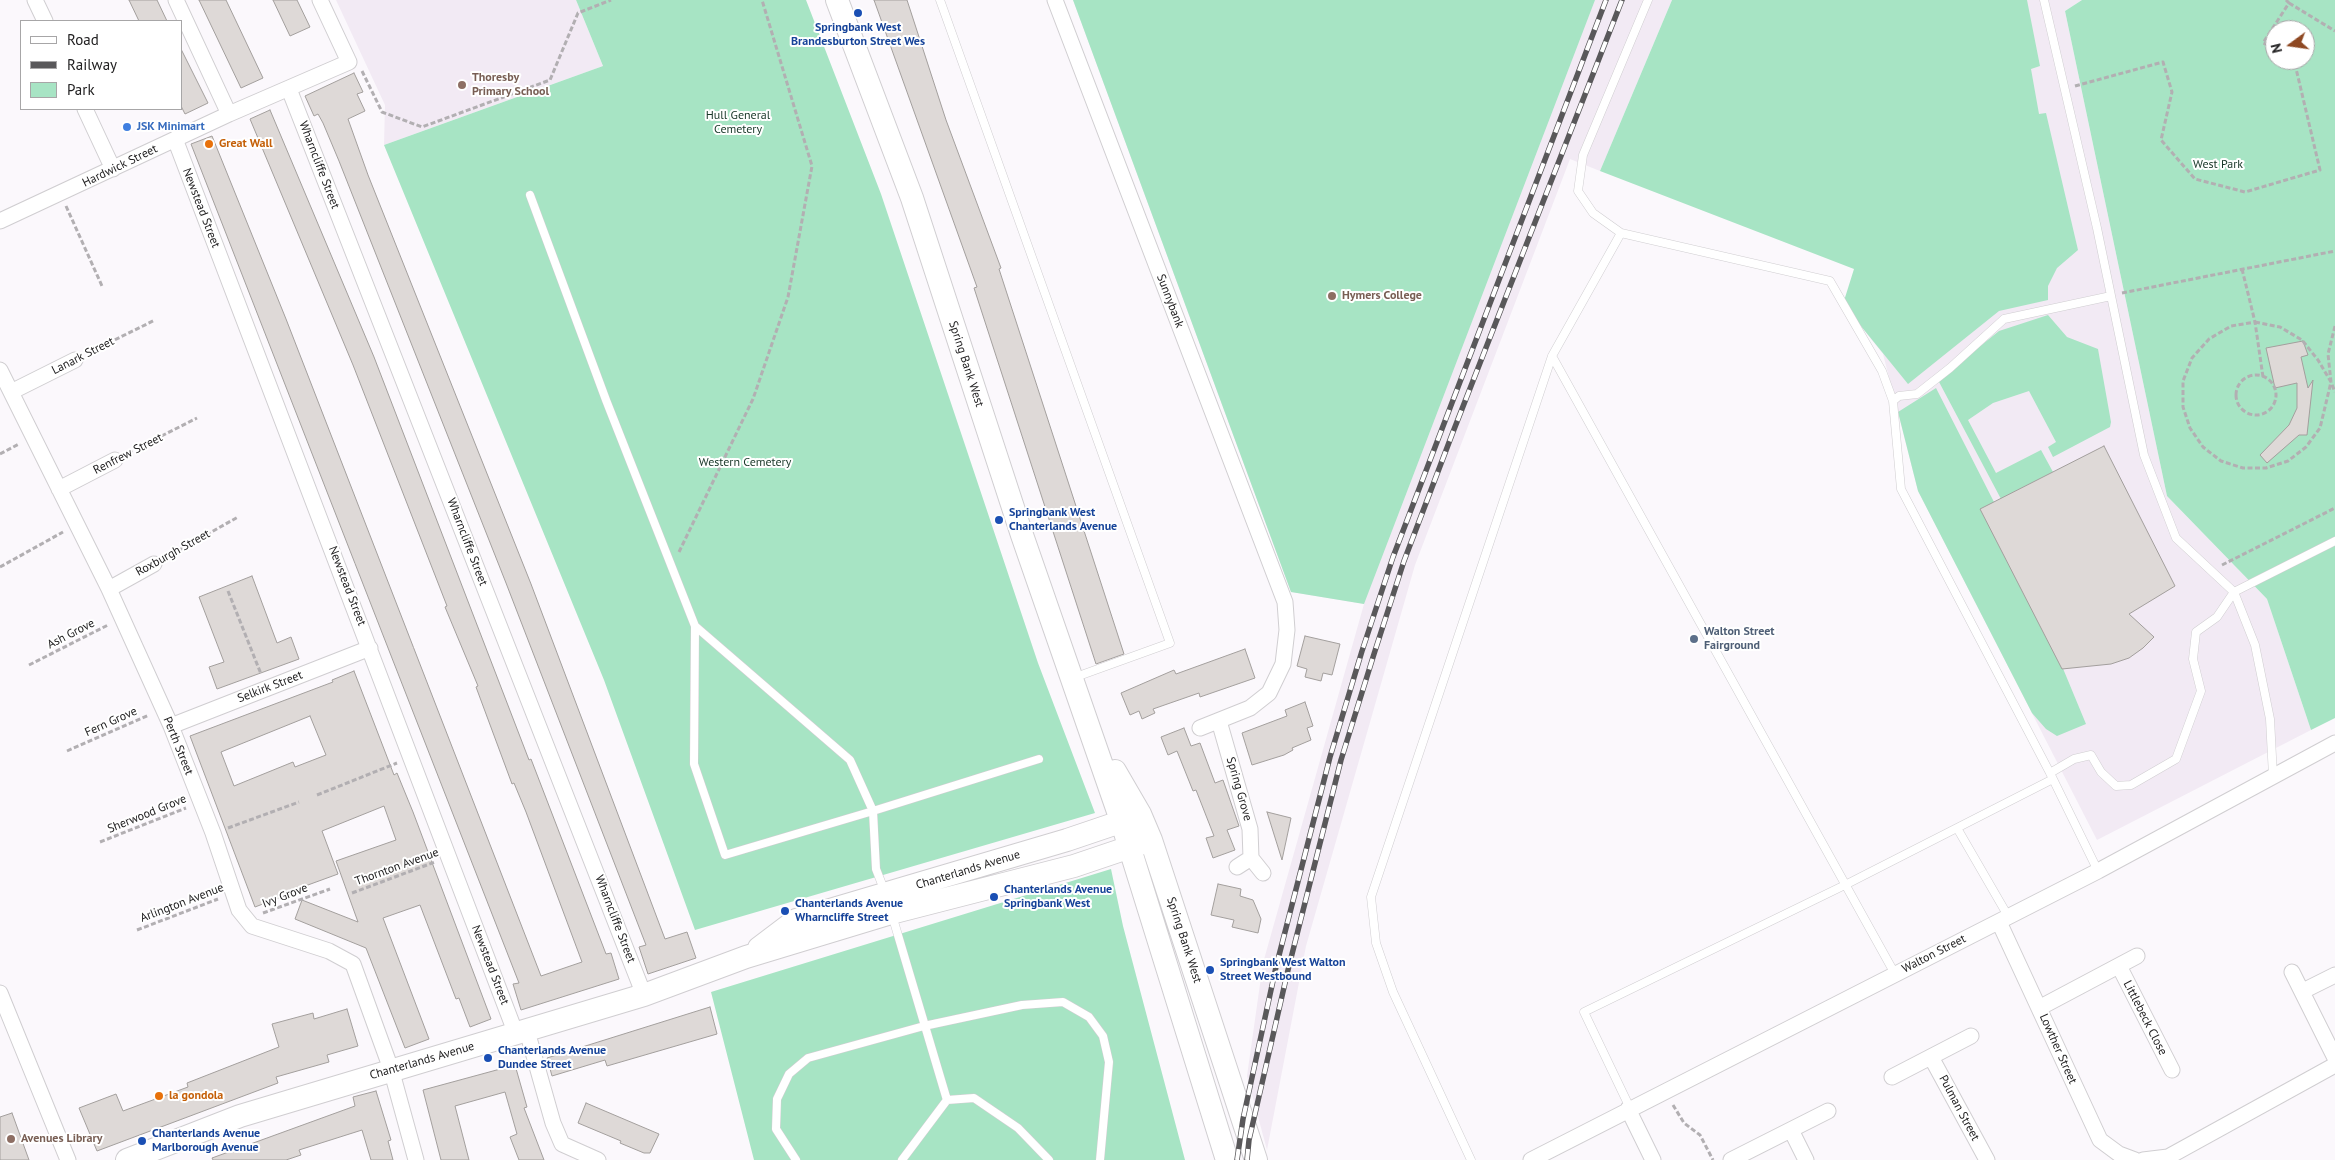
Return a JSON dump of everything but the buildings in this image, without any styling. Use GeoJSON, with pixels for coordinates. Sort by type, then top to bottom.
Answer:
{"type":"FeatureCollection","features":[{"type":"Feature","properties":{"kind":"street"},"geometry":{"type":"LineString","coordinates":[[35,0],[44,20]]}},
{"type":"Feature","properties":{"kind":"street"},"geometry":{"type":"LineString","coordinates":[[176,0],[229,114]]}},
{"type":"Feature","properties":{"kind":"street"},"geometry":{"type":"LineString","coordinates":[[320,0],[349,62]]}},
{"type":"Feature","properties":{"kind":"street","name":"Spring Bank West"},"geometry":{"type":"LineString","coordinates":[[837,0],[912,198],[1022,535],[1090,729],[1131,818],[1151,840],[1256,1160]]}},
{"type":"Feature","properties":{"kind":"street","name":"Sunnybank"},"geometry":{"type":"LineString","coordinates":[[1055,0],[1285,602],[1287,630],[1283,664],[1269,693],[1250,708],[1219,721]]}},
{"type":"Feature","properties":{"kind":"street","name":"Hardwick Street"},"geometry":{"type":"LineString","coordinates":[[0,221],[229,114],[349,62]]}},
{"type":"Feature","properties":{"kind":"street","name":"Wharncliffe Street"},"geometry":{"type":"LineString","coordinates":[[289,89],[644,995]]}},
{"type":"Feature","properties":{"kind":"street"},"geometry":{"type":"LineString","coordinates":[[85,110],[114,169]]}},
{"type":"Feature","properties":{"kind":"street","name":"Newstead Street"},"geometry":{"type":"LineString","coordinates":[[175,139],[449,857],[522,1033],[552,1123],[562,1144],[598,1160]]}},
{"type":"Feature","properties":{"kind":"street","name":"Lanark Street"},"geometry":{"type":"LineString","coordinates":[[11,392],[75,360]]}},
{"type":"Feature","properties":{"kind":"street","name":"Perth Street"},"geometry":{"type":"LineString","coordinates":[[0,370],[109,589],[163,709],[213,833],[239,910],[246,920]]}},
{"type":"Feature","properties":{"kind":"street","name":"Renfrew Street"},"geometry":{"type":"LineString","coordinates":[[59,489],[115,460]]}},
{"type":"Feature","properties":{"kind":"street","name":"Roxburgh Street"},"geometry":{"type":"LineString","coordinates":[[109,589],[154,564]]}},
{"type":"Feature","properties":{"kind":"street","name":"Selkirk Street"},"geometry":{"type":"LineString","coordinates":[[170,726],[370,648]]}},
{"type":"Feature","properties":{"kind":"street"},"geometry":{"type":"LineString","coordinates":[[1200,728],[1219,721]]}},
{"type":"Feature","properties":{"kind":"street","name":"Spring Grove"},"geometry":{"type":"LineString","coordinates":[[1219,721],[1250,829],[1251,858]]}},
{"type":"Feature","properties":{"kind":"street","name":"Walton Street"},"geometry":{"type":"LineString","coordinates":[[1531,1160],[1553,1155],[1629,1108],[2098,871],[2335,743]]}},
{"type":"Feature","properties":{"kind":"street","name":"Spring Bank West"},"geometry":{"type":"LineString","coordinates":[[1131,818],[1129,846],[1227,1160]]}},
{"type":"Feature","properties":{"kind":"street","name":"Chanterlands Avenue"},"geometry":{"type":"LineString","coordinates":[[889,903],[1131,818]]}},
{"type":"Feature","properties":{"kind":"street","name":"Chanterlands Avenue"},"geometry":{"type":"LineString","coordinates":[[127,1160],[240,1116],[391,1069],[522,1033],[644,995],[746,957],[796,920],[1074,866],[1151,840]]}},
{"type":"Feature","properties":{"kind":"street"},"geometry":{"type":"LineString","coordinates":[[1237,867],[1251,858],[1263,873]]}},
{"type":"Feature","properties":{"kind":"street","name":"Lowther Street"},"geometry":{"type":"LineString","coordinates":[[2004,919],[2039,1008],[2100,1140],[2119,1154],[2135,1160]]}},
{"type":"Feature","properties":{"kind":"street"},"geometry":{"type":"LineString","coordinates":[[246,920],[252,926],[329,951],[353,964],[391,1069],[416,1160]]}},
{"type":"Feature","properties":{"kind":"street","name":"Littlebeck Close"},"geometry":{"type":"LineString","coordinates":[[2039,1008],[2138,956]]}},
{"type":"Feature","properties":{"kind":"street","name":"Littlebeck Close"},"geometry":{"type":"LineString","coordinates":[[2119,966],[2172,1070]]}},
{"type":"Feature","properties":{"kind":"street"},"geometry":{"type":"LineString","coordinates":[[2292,972],[2335,1058]]}},
{"type":"Feature","properties":{"kind":"street"},"geometry":{"type":"LineString","coordinates":[[2302,991],[2335,975]]}},
{"type":"Feature","properties":{"kind":"street"},"geometry":{"type":"LineString","coordinates":[[0,993],[68,1160]]}},
{"type":"Feature","properties":{"kind":"street"},"geometry":{"type":"LineString","coordinates":[[1892,1077],[1971,1036]]}},
{"type":"Feature","properties":{"kind":"street","name":"Pulman Street"},"geometry":{"type":"LineString","coordinates":[[1931,1057],[1986,1160]]}},
{"type":"Feature","properties":{"kind":"street"},"geometry":{"type":"LineString","coordinates":[[2143,1160],[2168,1157],[2335,1065]]}},
{"type":"Feature","properties":{"kind":"street"},"geometry":{"type":"LineString","coordinates":[[1629,1108],[1653,1160]]}},
{"type":"Feature","properties":{"kind":"street"},"geometry":{"type":"LineString","coordinates":[[1731,1160],[1828,1111]]}},
{"type":"Feature","properties":{"kind":"street"},"geometry":{"type":"LineString","coordinates":[[1791,1130],[1806,1160]]}},
{"type":"Feature","properties":{"kind":"lane"},"geometry":{"type":"LineString","coordinates":[[940,0],[1170,643],[1072,679]]}},
{"type":"Feature","properties":{"kind":"lane"},"geometry":{"type":"LineString","coordinates":[[1648,0],[1583,155],[1578,191],[1593,213],[1621,233],[1830,281],[1882,371],[1894,401],[1901,489],[2052,776],[2098,871]]}},
{"type":"Feature","properties":{"kind":"lane"},"geometry":{"type":"LineString","coordinates":[[2044,0],[2111,296],[2144,454],[2176,538],[2234,592],[2255,645],[2270,719],[2273,776]]}},
{"type":"Feature","properties":{"kind":"lane"},"geometry":{"type":"LineString","coordinates":[[530,195],[694,626],[694,764],[725,854],[873,811],[1038,759]]}},
{"type":"Feature","properties":{"kind":"lane"},"geometry":{"type":"LineString","coordinates":[[1471,1160],[1394,992],[1376,942],[1372,897],[1552,356],[1621,233]]}},
{"type":"Feature","properties":{"kind":"lane"},"geometry":{"type":"LineString","coordinates":[[1894,401],[1899,396],[1917,394],[2004,319],[2111,296]]}},
{"type":"Feature","properties":{"kind":"lane"},"geometry":{"type":"LineString","coordinates":[[1552,356],[1895,974]]}},
{"type":"Feature","properties":{"kind":"lane"},"geometry":{"type":"LineString","coordinates":[[1629,1108],[1584,1012],[1957,828],[2052,776],[2074,759],[2091,755],[2101,772],[2116,786],[2131,785],[2176,759],[2201,691],[2193,659],[2196,632],[2217,617],[2234,592],[2335,540]]}},
{"type":"Feature","properties":{"kind":"lane"},"geometry":{"type":"LineString","coordinates":[[694,626],[850,760],[873,811],[876,869],[889,903],[947,1100]]}},
{"type":"Feature","properties":{"kind":"lane"},"geometry":{"type":"LineString","coordinates":[[1957,828],[2004,919]]}},
{"type":"Feature","properties":{"kind":"lane"},"geometry":{"type":"LineString","coordinates":[[796,1160],[776,1129],[776,1099],[789,1074],[808,1058],[924,1026],[1022,1005],[1063,1002],[1089,1017],[1103,1036],[1110,1062],[1100,1160]]}},
{"type":"Feature","properties":{"kind":"lane"},"geometry":{"type":"LineString","coordinates":[[902,1160],[947,1100],[974,1098],[1018,1128],[1049,1160]]}},
{"type":"Feature","properties":{"kind":"path"},"geometry":{"type":"LineString","coordinates":[[349,62],[361,69],[382,112],[422,127],[550,80],[578,13],[611,0]]}},
{"type":"Feature","properties":{"kind":"path"},"geometry":{"type":"LineString","coordinates":[[671,569],[752,399],[782,315],[788,296],[812,166],[762,0]]}},
{"type":"Feature","properties":{"kind":"path"},"geometry":{"type":"LineString","coordinates":[[2276,20],[2287,1],[2335,31]]}},
{"type":"Feature","properties":{"kind":"path"},"geometry":{"type":"LineString","coordinates":[[2064,89],[2163,62],[2172,92],[2161,140],[2195,179],[2245,192],[2320,170],[2296,70]]}},
{"type":"Feature","properties":{"kind":"path"},"geometry":{"type":"LineString","coordinates":[[60,194],[102,286]]}},
{"type":"Feature","properties":{"kind":"path"},"geometry":{"type":"LineString","coordinates":[[2111,296],[2335,251]]}},
{"type":"Feature","properties":{"kind":"path"},"geometry":{"type":"LineString","coordinates":[[2242,269],[2255,322],[2264,377],[2273,385],[2276,392],[2274,405],[2265,414],[2258,416],[2246,413],[2236,403],[2235,396],[2239,384],[2250,376],[2264,377]]}},
{"type":"Feature","properties":{"kind":"path","name":"Lanark Street"},"geometry":{"type":"LineString","coordinates":[[75,360],[154,320]]}},
{"type":"Feature","properties":{"kind":"path"},"geometry":{"type":"LineString","coordinates":[[2335,326],[2328,354],[2331,382],[2320,428],[2306,447],[2288,461],[2266,468],[2243,468],[2221,461],[2203,447],[2190,428],[2183,406],[2183,381],[2192,358],[2209,339],[2231,326],[2255,322],[2280,327],[2302,340],[2318,360],[2331,382],[2335,392]]}},
{"type":"Feature","properties":{"kind":"path","name":"Renfrew Street"},"geometry":{"type":"LineString","coordinates":[[115,460],[197,418]]}},
{"type":"Feature","properties":{"kind":"path"},"geometry":{"type":"LineString","coordinates":[[0,454],[33,437]]}},
{"type":"Feature","properties":{"kind":"path"},"geometry":{"type":"LineString","coordinates":[[2211,571],[2335,508]]}},
{"type":"Feature","properties":{"kind":"path","name":"Roxburgh Street"},"geometry":{"type":"LineString","coordinates":[[154,564],[238,517]]}},
{"type":"Feature","properties":{"kind":"path"},"geometry":{"type":"LineString","coordinates":[[0,567],[77,524]]}},
{"type":"Feature","properties":{"kind":"path"},"geometry":{"type":"LineString","coordinates":[[228,591],[266,688]]}},
{"type":"Feature","properties":{"kind":"path","name":"Ash Grove"},"geometry":{"type":"LineString","coordinates":[[29,665],[122,618]]}},
{"type":"Feature","properties":{"kind":"path","name":"Fern Grove"},"geometry":{"type":"LineString","coordinates":[[67,751],[163,709]]}},
{"type":"Feature","properties":{"kind":"path"},"geometry":{"type":"LineString","coordinates":[[317,795],[412,758]]}},
{"type":"Feature","properties":{"kind":"path","name":"Sherwood Grove"},"geometry":{"type":"LineString","coordinates":[[100,842],[201,802]]}},
{"type":"Feature","properties":{"kind":"path"},"geometry":{"type":"LineString","coordinates":[[213,833],[300,802]]}},
{"type":"Feature","properties":{"kind":"path","name":"Thornton Avenue"},"geometry":{"type":"LineString","coordinates":[[352,893],[449,857]]}},
{"type":"Feature","properties":{"kind":"path","name":"Ivy Grove"},"geometry":{"type":"LineString","coordinates":[[246,920],[330,888]]}},
{"type":"Feature","properties":{"kind":"path","name":"Arlington Avenue"},"geometry":{"type":"LineString","coordinates":[[137,930],[234,892]]}},
{"type":"Feature","properties":{"kind":"path"},"geometry":{"type":"LineString","coordinates":[[1665,1090],[1684,1123],[1700,1135],[1713,1160]]}},
{"type":"Feature","properties":{"kind":"shaded area","name":"Thoresby Primary School"},"geometry":{"type":"Polygon","coordinates":[[[336,0],[576,0],[603,66],[384,145],[385,105],[336,0]]]}},
{"type":"Feature","properties":{"kind":"shaded area","name":"Hymers College"},"geometry":{"type":"Polygon","coordinates":[[[1073,0],[1672,0],[1600,171],[1570,159],[1415,565],[1306,946],[1267,1150],[1247,1076],[1263,963],[1364,604],[1291,592],[1073,0]]]}},
{"type":"Feature","properties":{"kind":"shaded area"},"geometry":{"type":"Polygon","coordinates":[[[1959,0],[2082,0],[2065,11],[2167,496],[2267,599],[2311,730],[2097,840],[1918,491],[1883,354],[1843,304],[1959,0]]]}},
{"type":"Feature","properties":{"kind":"green space","name":"Western Cemetery"},"geometry":{"type":"Polygon","coordinates":[[[576,0],[806,0],[881,194],[1038,663],[1095,813],[695,930],[604,680],[384,145],[603,66],[576,0]]]}},
{"type":"Feature","properties":{"kind":"green space","name":"Hymers College"},"geometry":{"type":"Polygon","coordinates":[[[1073,0],[1595,0],[1364,604],[1291,592],[1073,0]]]}},
{"type":"Feature","properties":{"kind":"green space"},"geometry":{"type":"Polygon","coordinates":[[[1672,0],[2027,0],[2040,66],[2031,69],[2039,114],[2046,113],[2078,250],[2057,268],[2048,286],[2048,300],[1999,311],[1908,384],[1843,304],[1854,269],[1600,171],[1672,0]]]}},
{"type":"Feature","properties":{"kind":"green space","name":"West Park"},"geometry":{"type":"Polygon","coordinates":[[[2082,0],[2335,0],[2335,718],[2311,730],[2267,599],[2167,496],[2065,11],[2082,0]]]}},
{"type":"Feature","properties":{"kind":"green space"},"geometry":{"type":"Polygon","coordinates":[[[2048,315],[2067,337],[2098,349],[2111,422],[2110,427],[2053,457],[2048,447],[2056,442],[2029,391],[1993,403],[1968,420],[1996,473],[2041,450],[2053,472],[2001,499],[1938,380],[1999,331],[2048,315]]]}},
{"type":"Feature","properties":{"kind":"green space"},"geometry":{"type":"Polygon","coordinates":[[[1936,388],[1994,502],[2086,724],[2057,736],[2046,729],[2032,713],[1918,491],[1898,412],[1936,388]]]}},
{"type":"Feature","properties":{"kind":"green space"},"geometry":{"type":"Polygon","coordinates":[[[1111,869],[1123,926],[1185,1160],[754,1160],[711,992],[1111,869]]]}},
{"type":"Feature","properties":{"kind":"railway"},"geometry":{"type":"LineString","coordinates":[[1237,1160],[1243,1119],[1276,967],[1330,757],[1362,651],[1393,557],[1606,0]]}},
{"type":"Feature","properties":{"kind":"railway"},"geometry":{"type":"LineString","coordinates":[[1247,1160],[1249,1140],[1288,970],[1341,760],[1404,561],[1622,0]]}},
{"type":"Feature","properties":{"kind":"place","name":"Springbank West Brandesburton Street Wes"},"geometry":{"type":"Point","coordinates":[858,13]}},
{"type":"Feature","properties":{"kind":"place","name":"Thoresby Primary School"},"geometry":{"type":"Point","coordinates":[462,85]}},
{"type":"Feature","properties":{"kind":"place","name":"JSK Minimart"},"geometry":{"type":"Point","coordinates":[127,127]}},
{"type":"Feature","properties":{"kind":"place","name":"Great Wall"},"geometry":{"type":"Point","coordinates":[209,144]}},
{"type":"Feature","properties":{"kind":"place","name":"Hymers College"},"geometry":{"type":"Point","coordinates":[1332,296]}},
{"type":"Feature","properties":{"kind":"place","name":"Springbank West Chanterlands Avenue"},"geometry":{"type":"Point","coordinates":[999,520]}},
{"type":"Feature","properties":{"kind":"place","name":"Walton Street Fairground"},"geometry":{"type":"Point","coordinates":[1694,639]}},
{"type":"Feature","properties":{"kind":"place","name":"Chanterlands Avenue Springbank West"},"geometry":{"type":"Point","coordinates":[994,897]}},
{"type":"Feature","properties":{"kind":"place","name":"Chanterlands Avenue Wharncliffe Street"},"geometry":{"type":"Point","coordinates":[785,911]}},
{"type":"Feature","properties":{"kind":"place","name":"Springbank West Walton Street Westbound"},"geometry":{"type":"Point","coordinates":[1210,970]}},
{"type":"Feature","properties":{"kind":"place","name":"Chanterlands Avenue Dundee Street"},"geometry":{"type":"Point","coordinates":[488,1058]}},
{"type":"Feature","properties":{"kind":"place","name":"la gondola"},"geometry":{"type":"Point","coordinates":[159,1096]}},
{"type":"Feature","properties":{"kind":"place","name":"Avenues Library"},"geometry":{"type":"Point","coordinates":[11,1139]}},
{"type":"Feature","properties":{"kind":"place","name":"Chanterlands Avenue Marlborough Avenue"},"geometry":{"type":"Point","coordinates":[142,1141]}},
{"type":"Feature","properties":{"kind":"park label","name":"Hull General Cemetery"},"geometry":{"type":"Point","coordinates":[738,123]}}]}
